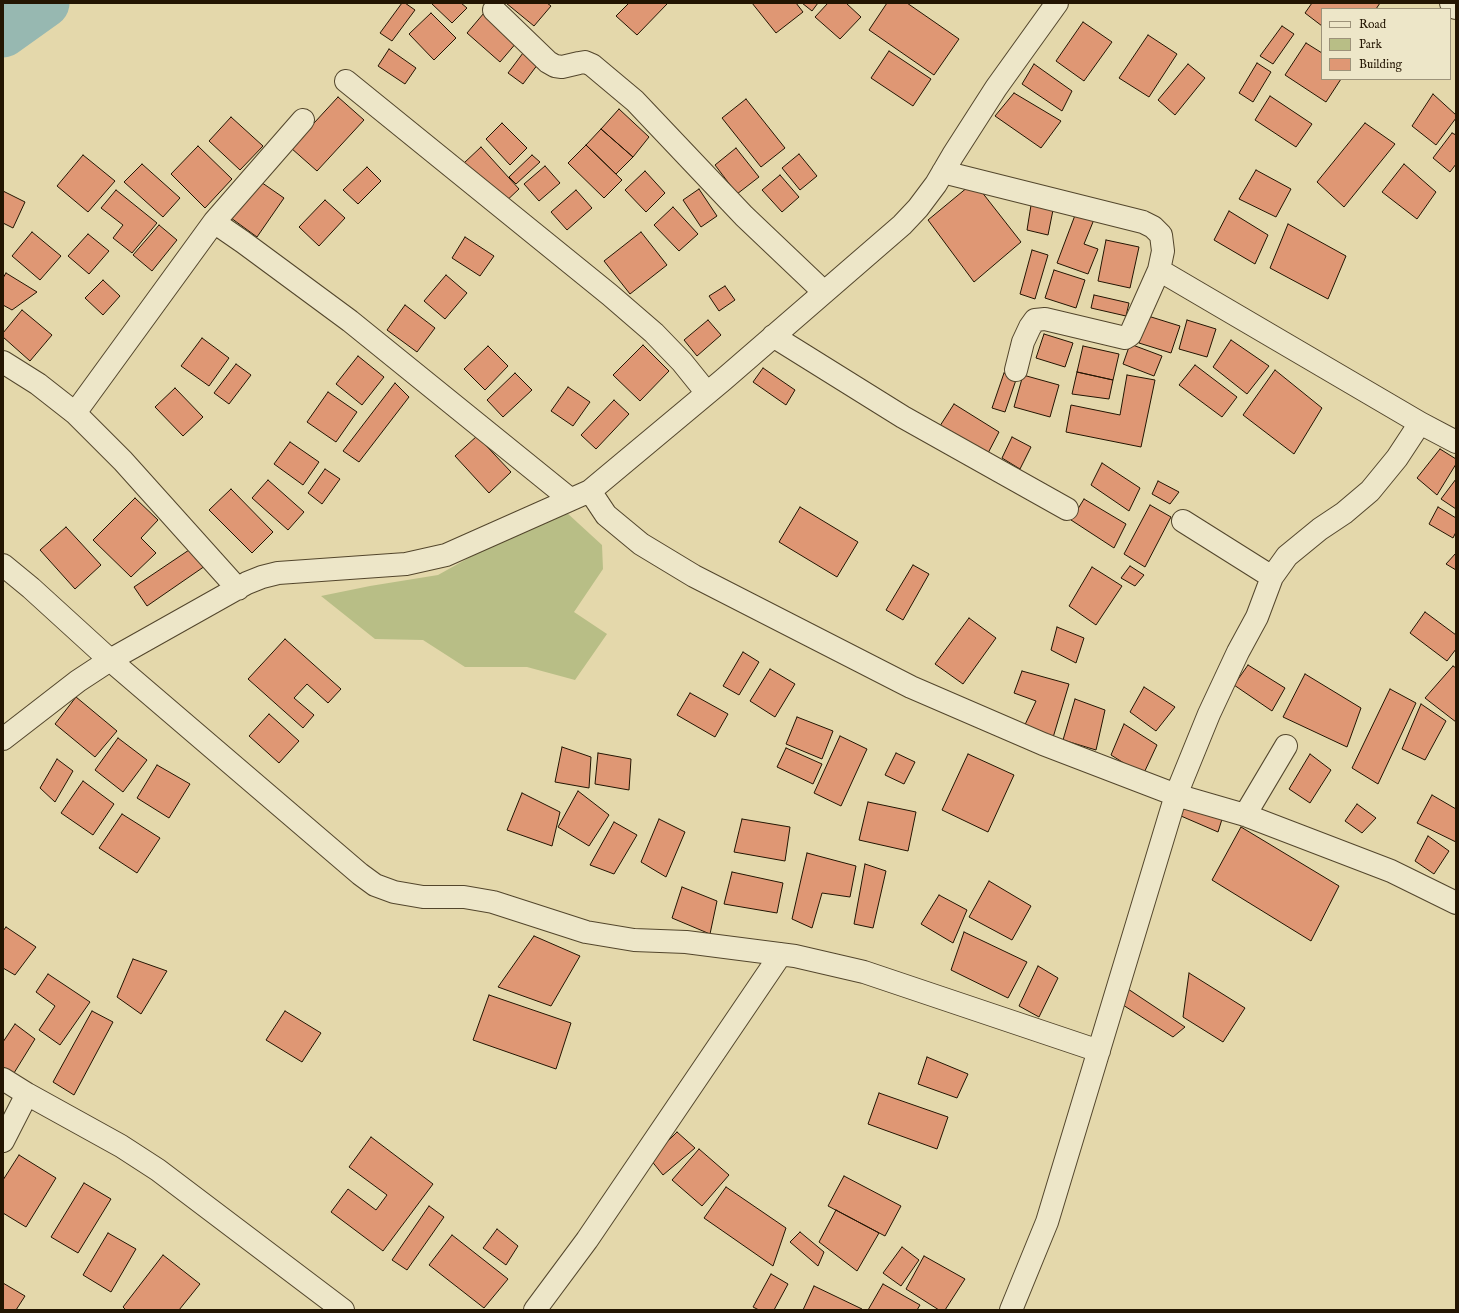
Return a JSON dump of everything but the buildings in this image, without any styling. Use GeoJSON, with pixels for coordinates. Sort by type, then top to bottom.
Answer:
{"type":"FeatureCollection","features":[{"type":"Feature","properties":{"kind":"street"},"geometry":{"type":"LineString","coordinates":[[3,739],[78,681],[110,660],[262,577],[278,573],[406,564],[446,555],[590,491],[707,393],[902,225],[918,208],[936,184],[996,88],[1057,3]]}},
{"type":"Feature","properties":{"kind":"street"},"geometry":{"type":"LineString","coordinates":[[1451,3],[1456,8]]}},
{"type":"Feature","properties":{"kind":"street"},"geometry":{"type":"LineString","coordinates":[[494,10],[548,62],[555,66],[562,67],[585,62],[592,64],[635,101],[744,216],[824,292]]}},
{"type":"Feature","properties":{"kind":"street"},"geometry":{"type":"LineString","coordinates":[[346,81],[610,295],[654,333],[682,362],[707,393]]}},
{"type":"Feature","properties":{"kind":"street"},"geometry":{"type":"LineString","coordinates":[[75,413],[214,222],[303,120]]}},
{"type":"Feature","properties":{"kind":"street"},"geometry":{"type":"LineString","coordinates":[[943,172],[1144,222],[1153,227],[1161,236],[1163,251],[1159,270],[1130,335],[1125,338],[1045,319],[1035,320],[1023,342],[1016,370]]}},
{"type":"Feature","properties":{"kind":"street"},"geometry":{"type":"LineString","coordinates":[[214,222],[350,321],[570,500]]}},
{"type":"Feature","properties":{"kind":"street"},"geometry":{"type":"LineString","coordinates":[[1159,270],[1420,423],[1456,442]]}},
{"type":"Feature","properties":{"kind":"street"},"geometry":{"type":"LineString","coordinates":[[772,336],[903,418],[1067,509]]}},
{"type":"Feature","properties":{"kind":"street"},"geometry":{"type":"LineString","coordinates":[[3,362],[38,384],[75,413],[123,461],[238,589]]}},
{"type":"Feature","properties":{"kind":"street"},"geometry":{"type":"LineString","coordinates":[[1011,1310],[1047,1222],[1176,795],[1209,714],[1256,617],[1272,577],[1287,556],[1370,491],[1397,458],[1420,423]]}},
{"type":"Feature","properties":{"kind":"street"},"geometry":{"type":"LineString","coordinates":[[590,491],[606,515],[641,544],[694,576],[912,687],[1043,744],[1176,795],[1245,815],[1391,871],[1456,903]]}},
{"type":"Feature","properties":{"kind":"street"},"geometry":{"type":"LineString","coordinates":[[1183,521],[1272,577]]}},
{"type":"Feature","properties":{"kind":"street"},"geometry":{"type":"LineString","coordinates":[[3,565],[31,588],[110,660],[360,874],[375,885],[394,892],[423,897],[464,897],[493,902],[586,932],[634,940],[686,942],[795,956],[864,972],[1099,1050]]}},
{"type":"Feature","properties":{"kind":"street"},"geometry":{"type":"LineString","coordinates":[[1245,815],[1286,746]]}},
{"type":"Feature","properties":{"kind":"street"},"geometry":{"type":"LineString","coordinates":[[535,1310],[587,1240],[781,954]]}},
{"type":"Feature","properties":{"kind":"street"},"geometry":{"type":"LineString","coordinates":[[3,1079],[121,1146],[158,1170],[343,1310]]}},
{"type":"Feature","properties":{"kind":"street"},"geometry":{"type":"LineString","coordinates":[[3,1141],[27,1094]]}},
{"type":"Feature","properties":{"kind":"green space"},"geometry":{"type":"Polygon","coordinates":[[[566,512],[602,545],[603,569],[574,612],[607,634],[575,680],[527,667],[465,667],[423,640],[375,639],[321,596],[438,575],[526,526],[566,512]]]}},
{"type":"Feature","properties":{"kind":"waterway"},"geometry":{"type":"LineString","coordinates":[[3,33],[45,3]]}}]}
